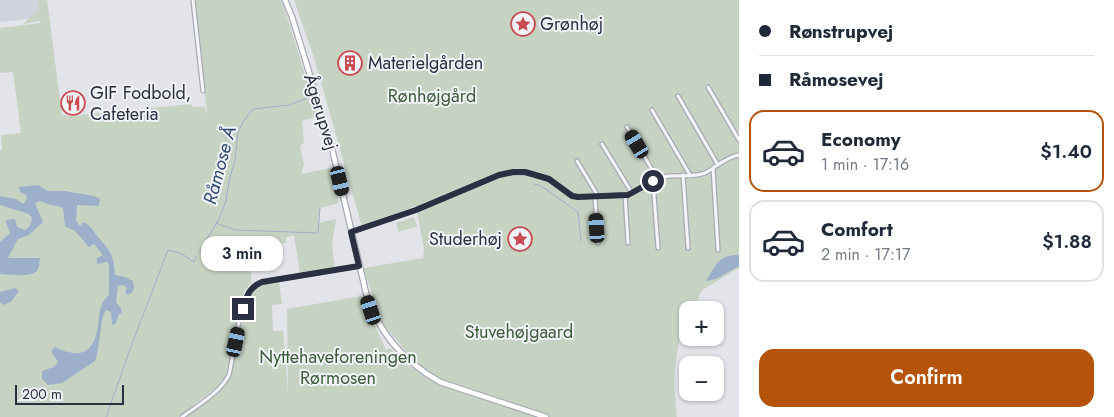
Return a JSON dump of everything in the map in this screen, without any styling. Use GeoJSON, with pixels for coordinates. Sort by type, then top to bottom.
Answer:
{"type":"FeatureCollection","features":[{"type":"Feature","properties":{"kind":"street"},"geometry":{"type":"LineString","coordinates":[[193,0],[203,91]]}},
{"type":"Feature","properties":{"kind":"street","name":"Ågerupvej"},"geometry":{"type":"LineString","coordinates":[[285,0],[330,140],[359,266],[371,310],[378,323],[392,344],[416,367],[433,378],[452,387],[546,417]]}},
{"type":"Feature","properties":{"kind":"street"},"geometry":{"type":"LineString","coordinates":[[708,87],[739,140]]}},
{"type":"Feature","properties":{"kind":"street"},"geometry":{"type":"LineString","coordinates":[[678,96],[718,165]]}},
{"type":"Feature","properties":{"kind":"street"},"geometry":{"type":"LineString","coordinates":[[652,110],[690,175]]}},
{"type":"Feature","properties":{"kind":"street"},"geometry":{"type":"LineString","coordinates":[[627,127],[655,180],[658,248]]}},
{"type":"Feature","properties":{"kind":"street"},"geometry":{"type":"LineString","coordinates":[[602,144],[632,193]]}},
{"type":"Feature","properties":{"kind":"street"},"geometry":{"type":"LineString","coordinates":[[351,232],[416,210],[499,175],[513,172],[525,172],[549,179],[572,196],[625,195],[665,176],[700,174],[739,155]]}},
{"type":"Feature","properties":{"kind":"street"},"geometry":{"type":"LineString","coordinates":[[577,161],[596,197],[598,244]]}},
{"type":"Feature","properties":{"kind":"street"},"geometry":{"type":"LineString","coordinates":[[713,168],[718,250]]}},
{"type":"Feature","properties":{"kind":"street"},"geometry":{"type":"LineString","coordinates":[[683,176],[688,248]]}},
{"type":"Feature","properties":{"kind":"street"},"geometry":{"type":"LineString","coordinates":[[625,195],[628,242]]}},
{"type":"Feature","properties":{"kind":"street"},"geometry":{"type":"LineString","coordinates":[[182,417],[220,388],[226,381],[247,295],[256,285],[262,282],[359,266]]}},
{"type":"Feature","properties":{"kind":"shaded area"},"geometry":{"type":"Polygon","coordinates":[[[0,0],[45,0],[47,17],[0,22],[0,0]]]}},
{"type":"Feature","properties":{"kind":"green space"},"geometry":{"type":"Polygon","coordinates":[[[39,0],[47,0],[62,115],[70,116],[191,104],[192,107],[204,106],[207,114],[195,0],[280,0],[284,7],[318,116],[302,121],[304,143],[300,146],[304,165],[301,174],[331,168],[339,203],[320,208],[318,223],[336,219],[332,244],[335,268],[300,274],[294,235],[287,237],[285,243],[258,247],[251,263],[251,283],[244,292],[226,376],[217,387],[178,417],[0,417],[1,135],[21,133],[13,72],[0,73],[0,28],[41,23],[40,21],[23,24],[39,9],[39,0]]]}},
{"type":"Feature","properties":{"kind":"green space"},"geometry":{"type":"Polygon","coordinates":[[[294,0],[739,0],[739,268],[702,290],[697,301],[679,301],[679,343],[675,371],[677,417],[186,417],[228,381],[249,295],[262,284],[270,282],[279,281],[282,304],[272,305],[273,331],[283,331],[288,392],[287,309],[361,296],[386,350],[390,348],[403,362],[425,377],[418,365],[383,324],[363,268],[423,258],[424,249],[416,206],[362,227],[315,61],[294,0]]]}},
{"type":"Feature","properties":{"kind":"green space"},"geometry":{"type":"Polygon","coordinates":[[[414,217],[417,226],[399,232],[396,223],[414,217]]]}},
{"type":"Feature","properties":{"kind":"water"},"geometry":{"type":"Polygon","coordinates":[[[38,185],[48,191],[65,191],[94,196],[100,199],[99,206],[77,205],[76,221],[80,226],[84,222],[90,227],[111,254],[115,275],[133,281],[134,288],[132,293],[127,295],[125,292],[127,288],[124,285],[118,286],[116,302],[121,308],[122,313],[119,314],[116,323],[112,325],[111,312],[106,310],[102,319],[95,361],[62,383],[48,385],[42,379],[42,371],[54,367],[58,362],[51,351],[55,347],[69,352],[82,353],[95,340],[102,303],[109,295],[109,264],[107,262],[97,264],[97,258],[103,255],[94,244],[89,247],[75,231],[65,226],[63,208],[40,201],[35,203],[43,222],[29,235],[18,239],[8,258],[40,258],[38,270],[25,275],[0,274],[0,242],[10,233],[5,220],[15,219],[17,227],[25,230],[30,226],[32,218],[29,214],[0,205],[0,196],[16,199],[23,204],[27,199],[26,195],[20,192],[19,187],[38,185]]]}},
{"type":"Feature","properties":{"kind":"water"},"geometry":{"type":"Polygon","coordinates":[[[732,255],[739,255],[739,266],[716,279],[706,281],[718,262],[732,255]]]}},
{"type":"Feature","properties":{"kind":"water"},"geometry":{"type":"Polygon","coordinates":[[[15,288],[19,291],[11,302],[3,305],[0,302],[0,292],[15,288]]]}},
{"type":"Feature","properties":{"kind":"waterway","name":"Råmose Å"},"geometry":{"type":"LineString","coordinates":[[199,252],[219,219],[226,201],[235,160],[238,132],[245,119],[253,109],[289,105],[308,98]]}},
{"type":"Feature","properties":{"kind":"waterway"},"geometry":{"type":"LineString","coordinates":[[534,184],[541,186],[578,212],[581,241]]}},
{"type":"Feature","properties":{"kind":"waterway"},"geometry":{"type":"LineString","coordinates":[[216,223],[235,230],[318,233],[320,208]]}},
{"type":"Feature","properties":{"kind":"waterway","name":"Råmose Å"},"geometry":{"type":"LineString","coordinates":[[127,357],[168,250],[182,254],[194,262],[196,256]]}},
{"type":"Feature","properties":{"kind":"waterway","name":"Råmose Å"},"geometry":{"type":"LineString","coordinates":[[106,417],[127,358]]}},
{"type":"Feature","properties":{"kind":"place","name":"Grønhøj"},"geometry":{"type":"Point","coordinates":[523,24]}},
{"type":"Feature","properties":{"kind":"place","name":"Materielgården"},"geometry":{"type":"Point","coordinates":[350,63]}},
{"type":"Feature","properties":{"kind":"place","name":"GIF Fodbold, Cafeteria"},"geometry":{"type":"Point","coordinates":[73,103]}},
{"type":"Feature","properties":{"kind":"place","name":"Studerhøj"},"geometry":{"type":"Point","coordinates":[520,239]}},
{"type":"Feature","properties":{"kind":"route"},"geometry":{"type":"LineString","coordinates":[[243,309],[251,288],[262,282],[359,266],[351,232],[416,210],[499,175],[522,172],[538,175],[549,179],[572,196],[578,197],[628,195],[653,181]]}},
{"type":"Feature","properties":{"kind":"park label","name":"Rønhøjgård"},"geometry":{"type":"Point","coordinates":[432,96]}},
{"type":"Feature","properties":{"kind":"park label","name":"Stuvehøjgaard"},"geometry":{"type":"Point","coordinates":[519,332]}},
{"type":"Feature","properties":{"kind":"park label","name":"Nyttehaveforeningen Rørmosen"},"geometry":{"type":"Point","coordinates":[338,367]}}]}
